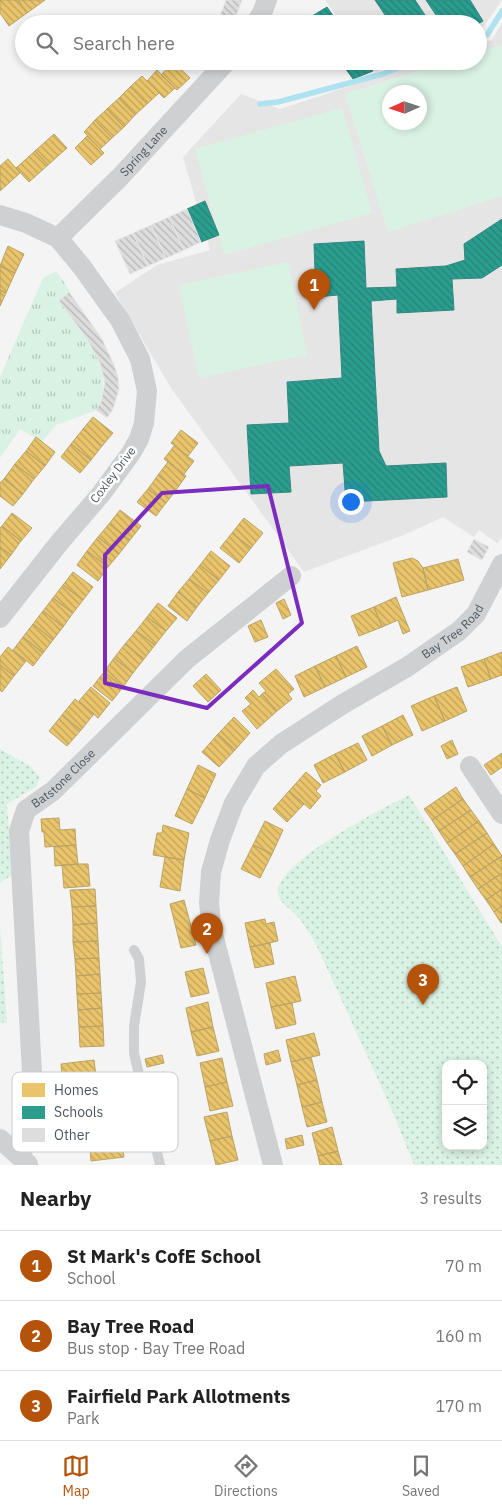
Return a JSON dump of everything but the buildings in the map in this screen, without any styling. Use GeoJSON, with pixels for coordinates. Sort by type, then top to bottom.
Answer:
{"type":"FeatureCollection","features":[{"type":"Feature","properties":{"kind":"street"},"geometry":{"type":"LineString","coordinates":[[261,15],[267,0]]}},
{"type":"Feature","properties":{"kind":"street","name":"Spring Lane"},"geometry":{"type":"LineString","coordinates":[[58,238],[121,176],[219,70]]}},
{"type":"Feature","properties":{"kind":"street"},"geometry":{"type":"LineString","coordinates":[[0,215],[26,223],[58,238]]}},
{"type":"Feature","properties":{"kind":"street","name":"Coxley Drive"},"geometry":{"type":"LineString","coordinates":[[0,618],[59,543],[101,494],[131,453],[139,440],[146,408],[147,391],[140,359],[120,320],[91,278],[58,238]]}},
{"type":"Feature","properties":{"kind":"street","name":"Bay Tree Road"},"geometry":{"type":"LineString","coordinates":[[273,1165],[212,930],[209,902],[211,872],[234,802],[256,766],[281,744],[343,704],[407,667],[459,631],[476,614],[502,564]]}},
{"type":"Feature","properties":{"kind":"street","name":"Batstone Close"},"geometry":{"type":"LineString","coordinates":[[32,1072],[19,831],[26,810],[53,791],[187,658],[291,576]]}},
{"type":"Feature","properties":{"kind":"street"},"geometry":{"type":"LineString","coordinates":[[470,766],[502,814]]}},
{"type":"Feature","properties":{"kind":"street"},"geometry":{"type":"LineString","coordinates":[[0,1139],[12,1149]]}},
{"type":"Feature","properties":{"kind":"lane"},"geometry":{"type":"LineString","coordinates":[[134,950],[139,959],[141,982],[134,1026],[134,1053],[138,1072]]}},
{"type":"Feature","properties":{"kind":"lane"},"geometry":{"type":"LineString","coordinates":[[157,1152],[160,1165]]}},
{"type":"Feature","properties":{"kind":"highlighted area"},"geometry":{"type":"Polygon","coordinates":[[[268,486],[302,623],[207,708],[105,683],[105,555],[162,493],[268,486]]]}},
{"type":"Feature","properties":{"kind":"shaded area"},"geometry":{"type":"Polygon","coordinates":[[[325,0],[502,0],[487,22],[487,15],[336,15],[325,0]]]}},
{"type":"Feature","properties":{"kind":"shaded area"},"geometry":{"type":"Polygon","coordinates":[[[502,23],[502,537],[497,543],[479,530],[474,537],[443,517],[406,534],[304,572],[171,388],[115,293],[157,265],[210,250],[183,157],[241,94],[280,109],[399,70],[487,70],[487,41],[492,40],[502,23]]]}},
{"type":"Feature","properties":{"kind":"green space"},"geometry":{"type":"Polygon","coordinates":[[[502,45],[502,196],[388,232],[345,94],[421,70],[487,70],[487,49],[502,45]]]}},
{"type":"Feature","properties":{"kind":"green space"},"geometry":{"type":"Polygon","coordinates":[[[342,108],[372,213],[224,255],[195,149],[342,108]]]}},
{"type":"Feature","properties":{"kind":"green space"},"geometry":{"type":"Polygon","coordinates":[[[288,262],[307,355],[199,378],[179,285],[288,262]]]}},
{"type":"Feature","properties":{"kind":"green space"},"geometry":{"type":"Polygon","coordinates":[[[56,271],[70,291],[59,301],[78,325],[95,352],[103,380],[102,395],[97,410],[56,425],[42,442],[20,429],[0,458],[0,377],[43,278],[56,271]]]}},
{"type":"Feature","properties":{"kind":"green space"},"geometry":{"type":"Polygon","coordinates":[[[0,749],[30,766],[40,777],[36,787],[7,804],[12,875],[0,883],[0,749]]]}},
{"type":"Feature","properties":{"kind":"green space"},"geometry":{"type":"Polygon","coordinates":[[[409,795],[502,947],[502,1165],[414,1165],[391,1108],[314,940],[301,921],[280,899],[278,891],[283,879],[295,865],[356,823],[409,795]]]}},
{"type":"Feature","properties":{"kind":"green space"},"geometry":{"type":"Polygon","coordinates":[[[0,927],[7,1023],[0,1022],[0,927]]]}},
{"type":"Feature","properties":{"kind":"waterway"},"geometry":{"type":"LineString","coordinates":[[487,35],[502,11]]}},
{"type":"Feature","properties":{"kind":"waterway"},"geometry":{"type":"LineString","coordinates":[[260,104],[278,102],[393,70]]}},
{"type":"Feature","properties":{"kind":"place","name":"St Mark's CofE School"},"geometry":{"type":"Point","coordinates":[314,310]}},
{"type":"Feature","properties":{"kind":"place","name":"Bay Tree Road"},"geometry":{"type":"Point","coordinates":[207,954]}},
{"type":"Feature","properties":{"kind":"place","name":"Fairfield Park Allotments"},"geometry":{"type":"Point","coordinates":[423,1005]}}]}
